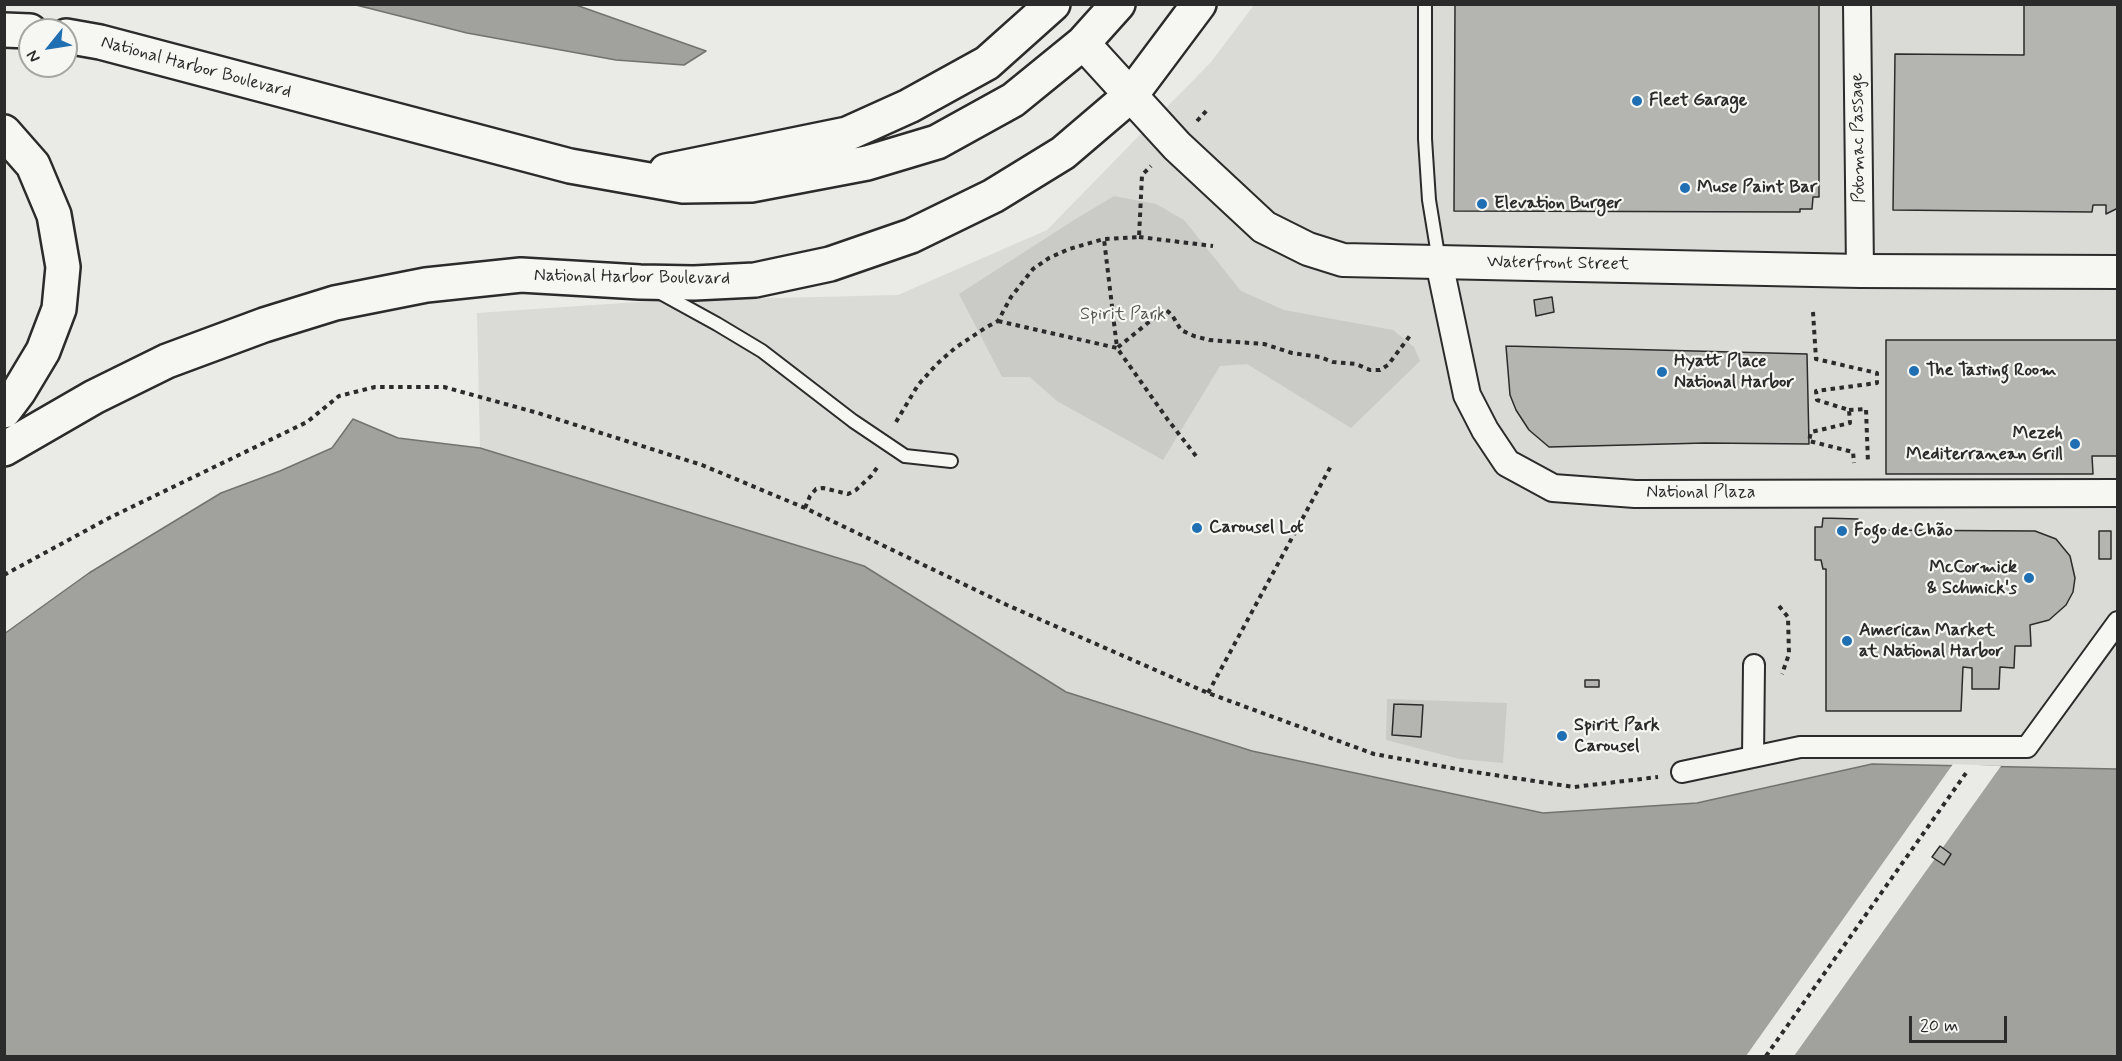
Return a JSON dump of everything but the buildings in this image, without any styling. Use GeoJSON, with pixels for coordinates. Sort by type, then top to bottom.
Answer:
{"type":"FeatureCollection","features":[{"type":"Feature","properties":{"kind":"main road","name":"National Harbor Boulevard"},"geometry":{"type":"LineString","coordinates":[[640,177],[847,134],[909,106],[987,63],[1053,4]]}},
{"type":"Feature","properties":{"kind":"main road","name":"National Harbor Boulevard"},"geometry":{"type":"LineString","coordinates":[[78,38],[570,166],[683,186],[751,185],[867,163],[936,142],[1013,100],[1083,43],[1118,4]]}},
{"type":"Feature","properties":{"kind":"main road","name":"National Harbor Boulevard"},"geometry":{"type":"LineString","coordinates":[[4,448],[94,397],[167,361],[264,325],[335,303],[426,285],[521,275],[640,282],[694,283],[755,280],[830,264],[910,236],[993,196],[1063,153],[1131,95],[1199,4]]}},
{"type":"Feature","properties":{"kind":"main road"},"geometry":{"type":"LineString","coordinates":[[4,132],[33,165],[54,215],[63,267],[59,309],[43,351],[4,411]]}},
{"type":"Feature","properties":{"kind":"street","name":"Potomac Passage"},"geometry":{"type":"LineString","coordinates":[[1857,4],[1860,271]]}},
{"type":"Feature","properties":{"kind":"street","name":"Waterfront Street"},"geometry":{"type":"LineString","coordinates":[[1083,43],[1177,146],[1264,226],[1308,249],[1343,260],[1860,271],[2118,272]]}},
{"type":"Feature","properties":{"kind":"street"},"geometry":{"type":"LineString","coordinates":[[4,146],[33,165]]}},
{"type":"Feature","properties":{"kind":"street","name":"National Plaza"},"geometry":{"type":"LineString","coordinates":[[1439,262],[1467,395],[1485,430],[1508,463],[1553,488],[1635,494],[2118,493]]}},
{"type":"Feature","properties":{"kind":"street"},"geometry":{"type":"LineString","coordinates":[[1682,772],[1800,747],[2027,747],[2118,622]]}},
{"type":"Feature","properties":{"kind":"street"},"geometry":{"type":"LineString","coordinates":[[1753,757],[1754,665]]}},
{"type":"Feature","properties":{"kind":"lane"},"geometry":{"type":"LineString","coordinates":[[1425,4],[1425,139],[1429,200],[1439,262]]}},
{"type":"Feature","properties":{"kind":"lane"},"geometry":{"type":"LineString","coordinates":[[640,282],[762,351],[853,421],[905,456],[951,461]]}},
{"type":"Feature","properties":{"kind":"path"},"geometry":{"type":"LineString","coordinates":[[1139,237],[1142,176]]}},
{"type":"Feature","properties":{"kind":"path"},"geometry":{"type":"LineString","coordinates":[[805,508],[810,495],[816,489],[823,488],[848,494],[862,486],[884,456],[889,435],[918,385],[955,348],[998,321],[1011,297],[1033,269],[1048,258],[1104,239],[1139,237],[1213,246]]}},
{"type":"Feature","properties":{"kind":"path"},"geometry":{"type":"LineString","coordinates":[[1104,239],[1117,348],[1168,420],[1197,456]]}},
{"type":"Feature","properties":{"kind":"path"},"geometry":{"type":"LineString","coordinates":[[1117,348],[1166,309],[1181,330],[1209,340],[1264,344],[1333,362],[1356,364],[1370,370],[1380,370],[1388,365],[1412,333]]}},
{"type":"Feature","properties":{"kind":"path"},"geometry":{"type":"LineString","coordinates":[[1813,312],[1816,359],[1877,373],[1877,383],[1816,391],[1817,400],[1850,410],[1866,409],[1868,463]]}},
{"type":"Feature","properties":{"kind":"path"},"geometry":{"type":"LineString","coordinates":[[998,321],[1117,348]]}},
{"type":"Feature","properties":{"kind":"path"},"geometry":{"type":"LineString","coordinates":[[4,575],[109,518],[307,422],[339,396],[375,387],[444,387],[538,413],[702,465],[805,508],[1007,605],[1208,693],[1374,754],[1574,787],[1682,772]]}},
{"type":"Feature","properties":{"kind":"path"},"geometry":{"type":"LineString","coordinates":[[1850,410],[1850,423],[1811,432],[1809,441],[1853,452],[1854,463]]}},
{"type":"Feature","properties":{"kind":"path"},"geometry":{"type":"LineString","coordinates":[[1208,693],[1332,464]]}},
{"type":"Feature","properties":{"kind":"path"},"geometry":{"type":"LineString","coordinates":[[1779,606],[1788,617],[1789,654],[1786,666]]}},
{"type":"Feature","properties":{"kind":"path"},"geometry":{"type":"LineString","coordinates":[[1766,1056],[1983,747]]}},
{"type":"Feature","properties":{"kind":"shaded area"},"geometry":{"type":"Polygon","coordinates":[[[356,5],[576,5],[706,51],[684,65],[616,60],[467,33],[356,5]]]}},
{"type":"Feature","properties":{"kind":"shaded area"},"geometry":{"type":"Polygon","coordinates":[[[1254,5],[2117,5],[2117,769],[1872,764],[1697,803],[1543,813],[1252,751],[1066,692],[864,566],[480,448],[477,313],[652,301],[898,295],[1047,230],[1211,62],[1254,5]]]}},
{"type":"Feature","properties":{"kind":"shaded area"},"geometry":{"type":"Polygon","coordinates":[[[353,419],[398,438],[480,448],[864,566],[1066,692],[1252,751],[1543,813],[1697,803],[1872,764],[2117,769],[2117,1056],[5,1056],[4,634],[89,573],[221,493],[332,448],[353,419]]]}},
{"type":"Feature","properties":{"kind":"green space","name":"Spirit Park"},"geometry":{"type":"Polygon","coordinates":[[[1114,196],[1156,204],[1184,220],[1241,291],[1284,310],[1393,330],[1414,347],[1420,361],[1351,428],[1247,364],[1220,366],[1163,460],[1057,401],[1030,377],[1002,377],[959,294],[1114,196]]]}},
{"type":"Feature","properties":{"kind":"green space"},"geometry":{"type":"Polygon","coordinates":[[[1387,699],[1507,703],[1503,763],[1459,759],[1386,740],[1387,699]]]}},
{"type":"Feature","properties":{"kind":"pier"},"geometry":{"type":"Polygon","coordinates":[[[1953,764],[2001,766],[1794,1056],[1746,1056],[1953,764]]]}},
{"type":"Feature","properties":{"kind":"place","name":"Fleet Garage"},"geometry":{"type":"Point","coordinates":[1637,101]}},
{"type":"Feature","properties":{"kind":"place","name":"Muse Paint Bar"},"geometry":{"type":"Point","coordinates":[1685,188]}},
{"type":"Feature","properties":{"kind":"place","name":"Elevation Burger"},"geometry":{"type":"Point","coordinates":[1482,204]}},
{"type":"Feature","properties":{"kind":"place","name":"The Tasting Room"},"geometry":{"type":"Point","coordinates":[1914,371]}},
{"type":"Feature","properties":{"kind":"place","name":"Hyatt Place National Harbor"},"geometry":{"type":"Point","coordinates":[1662,372]}},
{"type":"Feature","properties":{"kind":"place","name":"Mezeh Mediterranean Grill"},"geometry":{"type":"Point","coordinates":[2075,444]}},
{"type":"Feature","properties":{"kind":"place","name":"Carousel Lot"},"geometry":{"type":"Point","coordinates":[1197,528]}},
{"type":"Feature","properties":{"kind":"place","name":"Fogo de Chão"},"geometry":{"type":"Point","coordinates":[1842,531]}},
{"type":"Feature","properties":{"kind":"place","name":"McCormick & Schmick's"},"geometry":{"type":"Point","coordinates":[2029,578]}},
{"type":"Feature","properties":{"kind":"place","name":"American Market at National Harbor"},"geometry":{"type":"Point","coordinates":[1847,641]}},
{"type":"Feature","properties":{"kind":"place","name":"Spirit Park Carousel"},"geometry":{"type":"Point","coordinates":[1562,736]}}]}
